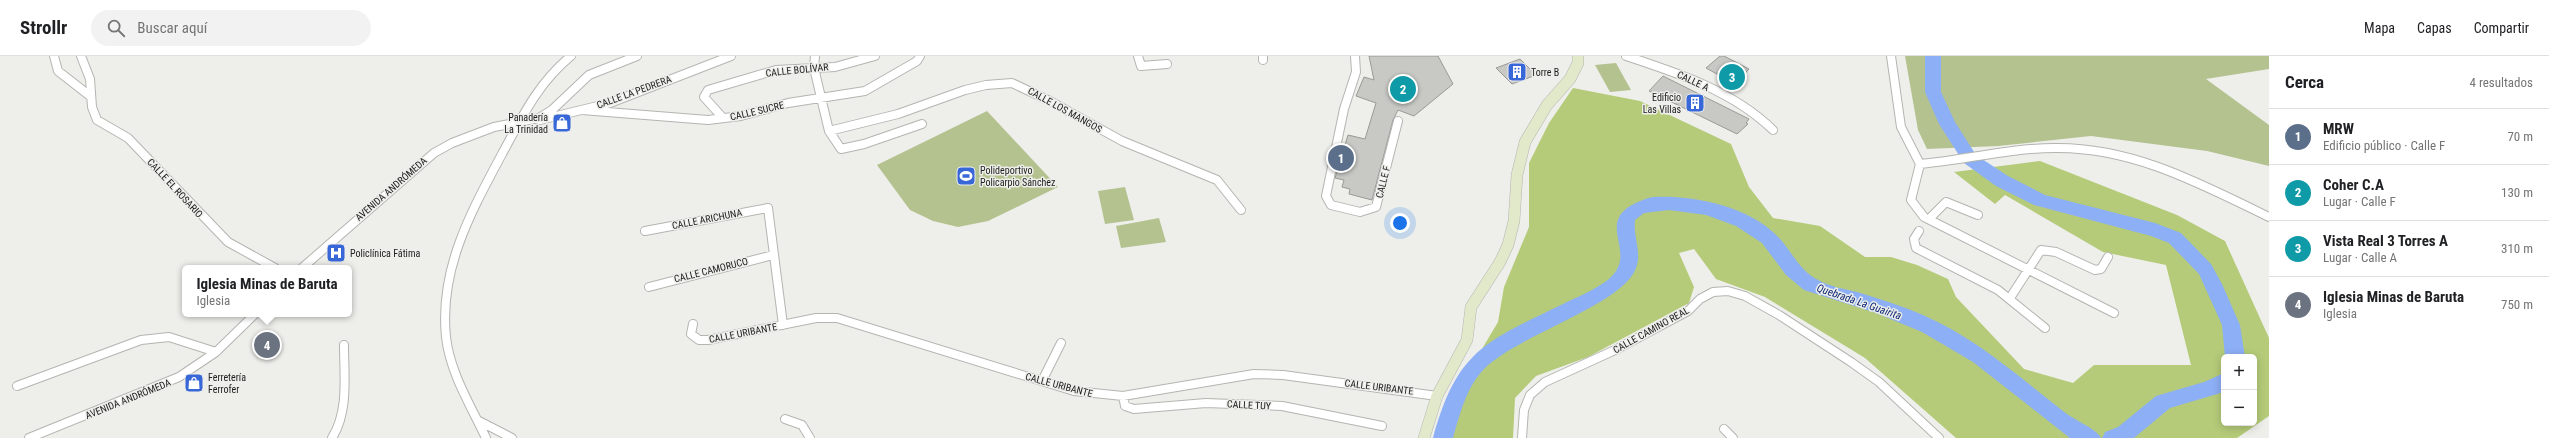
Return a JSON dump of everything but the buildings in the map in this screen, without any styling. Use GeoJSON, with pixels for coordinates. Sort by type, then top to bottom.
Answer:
{"type":"FeatureCollection","features":[{"type":"Feature","properties":{"kind":"street"},"geometry":{"type":"LineString","coordinates":[[54,56],[58,71],[90,96]]}},
{"type":"Feature","properties":{"kind":"street","name":"CALLE EL ROSARIO"},"geometry":{"type":"LineString","coordinates":[[80,56],[89,77],[90,96],[97,120],[128,138],[175,184],[217,232],[228,242],[270,265]]}},
{"type":"Feature","properties":{"kind":"street"},"geometry":{"type":"LineString","coordinates":[[486,438],[453,366],[448,349],[445,326],[446,297],[462,230],[509,142],[516,124],[549,74],[571,56]]}},
{"type":"Feature","properties":{"kind":"street"},"geometry":{"type":"LineString","coordinates":[[534,120],[552,110],[591,74],[637,56]]}},
{"type":"Feature","properties":{"kind":"street","name":"CALLE LA PEDRERA"},"geometry":{"type":"LineString","coordinates":[[534,120],[610,103],[731,56]]}},
{"type":"Feature","properties":{"kind":"street"},"geometry":{"type":"LineString","coordinates":[[815,56],[814,68],[830,131],[841,149],[864,144],[922,124]]}},
{"type":"Feature","properties":{"kind":"street","name":"CALLE BOLÍVAR"},"geometry":{"type":"LineString","coordinates":[[723,118],[704,97],[708,90],[732,81],[776,70],[852,64],[875,56]]}},
{"type":"Feature","properties":{"kind":"street","name":"CALLE SUCRE"},"geometry":{"type":"LineString","coordinates":[[582,110],[640,116],[723,118],[740,116],[788,103],[865,91],[918,61],[920,56]]}},
{"type":"Feature","properties":{"kind":"street"},"geometry":{"type":"LineString","coordinates":[[1138,56],[1141,66],[1168,64]]}},
{"type":"Feature","properties":{"kind":"street","name":"CALLE F"},"geometry":{"type":"LineString","coordinates":[[1355,56],[1358,66],[1355,82],[1343,105],[1343,117],[1326,196],[1331,205],[1349,212],[1366,212],[1376,207],[1398,121]]}},
{"type":"Feature","properties":{"kind":"street"},"geometry":{"type":"LineString","coordinates":[[1424,438],[1437,396],[1467,340],[1471,307],[1500,262],[1508,244],[1514,221],[1517,175],[1525,142],[1547,105],[1570,79],[1578,62],[1578,56]]}},
{"type":"Feature","properties":{"kind":"street","name":"CALLE A"},"geometry":{"type":"LineString","coordinates":[[1626,56],[1685,76],[1752,111],[1765,120],[1773,130]]}},
{"type":"Feature","properties":{"kind":"street"},"geometry":{"type":"LineString","coordinates":[[1891,56],[1901,126],[1920,164],[1911,200],[1919,212],[1929,219],[2114,313]]}},
{"type":"Feature","properties":{"kind":"street","name":"CALLE LOS MANGOS"},"geometry":{"type":"LineString","coordinates":[[830,131],[898,114],[965,90],[986,85],[1012,83],[1050,100],[1122,141],[1217,180],[1241,210]]}},
{"type":"Feature","properties":{"kind":"street","name":"AVENIDA ANDRÓMEDA"},"geometry":{"type":"LineString","coordinates":[[305,265],[434,153],[494,127],[534,120]]}},
{"type":"Feature","properties":{"kind":"street"},"geometry":{"type":"LineString","coordinates":[[1920,164],[1948,162],[1997,154],[2055,148],[2101,149],[2148,161],[2269,217]]}},
{"type":"Feature","properties":{"kind":"street"},"geometry":{"type":"LineString","coordinates":[[1929,219],[1946,202],[1952,203],[1978,215]]}},
{"type":"Feature","properties":{"kind":"street","name":"CALLE URIBANTE"},"geometry":{"type":"LineString","coordinates":[[768,208],[783,325]]}},
{"type":"Feature","properties":{"kind":"street","name":"CALLE ARICHUNA"},"geometry":{"type":"LineString","coordinates":[[645,231],[768,208]]}},
{"type":"Feature","properties":{"kind":"street"},"geometry":{"type":"LineString","coordinates":[[1919,231],[1913,238],[1913,243],[1916,248],[1984,282],[2010,298],[2045,328]]}},
{"type":"Feature","properties":{"kind":"street"},"geometry":{"type":"LineString","coordinates":[[2010,298],[2039,251],[2043,250],[2056,252],[2095,270],[2102,269],[2108,257]]}},
{"type":"Feature","properties":{"kind":"street","name":"CALLE CAMORUCO"},"geometry":{"type":"LineString","coordinates":[[650,287],[659,283],[773,255]]}},
{"type":"Feature","properties":{"kind":"street","name":"CALLE CAMINO REAL"},"geometry":{"type":"LineString","coordinates":[[1522,438],[1524,410],[1530,395],[1545,382],[1616,350],[1688,311],[1700,299],[1713,292],[1728,291],[1745,296],[1779,315],[1851,362],[1879,382],[1939,438]]}},
{"type":"Feature","properties":{"kind":"street","name":"AVENIDA ANDRÓMEDA"},"geometry":{"type":"LineString","coordinates":[[29,438],[165,384],[192,370],[216,352],[252,317]]}},
{"type":"Feature","properties":{"kind":"street","name":"CALLE URIBANTE"},"geometry":{"type":"LineString","coordinates":[[693,324],[691,334],[699,340],[816,318],[837,318],[1042,381],[1090,394],[1123,396],[1254,374],[1298,377],[1437,396]]}},
{"type":"Feature","properties":{"kind":"street"},"geometry":{"type":"LineString","coordinates":[[17,386],[148,339],[169,337],[216,352]]}},
{"type":"Feature","properties":{"kind":"street"},"geometry":{"type":"LineString","coordinates":[[1042,381],[1061,343]]}},
{"type":"Feature","properties":{"kind":"street"},"geometry":{"type":"LineString","coordinates":[[332,438],[338,428],[342,410],[344,344]]}},
{"type":"Feature","properties":{"kind":"street","name":"CALLE TUY"},"geometry":{"type":"LineString","coordinates":[[1123,396],[1125,406],[1134,409],[1206,403],[1282,406],[1382,426]]}},
{"type":"Feature","properties":{"kind":"street"},"geometry":{"type":"LineString","coordinates":[[785,419],[802,425],[810,438]]}},
{"type":"Feature","properties":{"kind":"street"},"geometry":{"type":"LineString","coordinates":[[479,421],[512,438]]}},
{"type":"Feature","properties":{"kind":"street"},"geometry":{"type":"LineString","coordinates":[[1724,429],[1733,438]]}},
{"type":"Feature","properties":{"kind":"green space"},"geometry":{"type":"Polygon","coordinates":[[[1905,56],[2269,56],[2269,69],[2206,79],[2269,125],[2269,166],[2207,151],[2091,136],[1998,146],[1927,149],[1918,130],[1905,56]]]}},
{"type":"Feature","properties":{"kind":"green space"},"geometry":{"type":"Polygon","coordinates":[[[1616,63],[1631,90],[1610,92],[1595,65],[1616,63]]]}},
{"type":"Feature","properties":{"kind":"green space"},"geometry":{"type":"Polygon","coordinates":[[[1573,88],[1640,101],[1731,144],[1749,187],[1773,218],[1820,226],[1865,257],[1891,257],[1917,265],[1948,279],[1956,297],[2024,369],[2073,383],[2094,365],[2191,365],[2166,265],[2103,252],[2005,195],[1995,204],[1954,172],[2040,161],[2177,215],[2225,241],[2269,338],[2269,416],[2257,424],[2257,354],[2221,354],[2221,426],[2254,426],[2237,438],[1956,438],[1865,358],[1765,297],[1716,279],[1694,249],[1679,253],[1694,287],[1689,303],[1588,357],[1536,376],[1515,398],[1513,438],[1436,438],[1438,423],[1498,322],[1504,287],[1529,227],[1529,163],[1549,123],[1573,88]]]}},
{"type":"Feature","properties":{"kind":"green space","name":"Polideportivo Policarpio Sánchez"},"geometry":{"type":"Polygon","coordinates":[[[987,111],[1058,187],[988,221],[958,227],[933,221],[910,210],[877,165],[987,111]]]}},
{"type":"Feature","properties":{"kind":"green space"},"geometry":{"type":"Polygon","coordinates":[[[1125,187],[1134,220],[1105,224],[1098,191],[1125,187]]]}},
{"type":"Feature","properties":{"kind":"green space"},"geometry":{"type":"Polygon","coordinates":[[[1159,218],[1166,242],[1121,248],[1116,226],[1159,218]]]}},
{"type":"Feature","properties":{"kind":"waterway","name":"Quebrada La Guairita"},"geometry":{"type":"LineString","coordinates":[[1933,56],[1933,92],[1947,124],[1970,159],[2002,181],[2040,200],[2155,230],[2175,238],[2205,269],[2213,284],[2231,325],[2235,354]]}},
{"type":"Feature","properties":{"kind":"waterway","name":"Quebrada La Guairita"},"geometry":{"type":"LineString","coordinates":[[1443,438],[1451,407],[1463,383],[1476,365],[1493,350],[1512,337],[1614,285],[1624,275],[1629,261],[1625,227],[1630,213],[1638,208],[1652,204],[1669,203],[1687,205],[1725,214],[1757,229],[1774,244],[1792,270],[1811,285],[1895,312],[1918,321],[1953,339],[1992,366],[2064,424],[2091,438]]}},
{"type":"Feature","properties":{"kind":"waterway","name":"Quebrada La Guairita"},"geometry":{"type":"LineString","coordinates":[[2112,438],[2125,433],[2156,406],[2163,402],[2202,392],[2221,383]]}},
{"type":"Feature","properties":{"kind":"place","name":"Torre B"},"geometry":{"type":"Point","coordinates":[1517,72]}},
{"type":"Feature","properties":{"kind":"place","name":"Vista Real 3 Torres A"},"geometry":{"type":"Point","coordinates":[1732,77]}},
{"type":"Feature","properties":{"kind":"place","name":"Coher C.A"},"geometry":{"type":"Point","coordinates":[1403,89]}},
{"type":"Feature","properties":{"kind":"place","name":"Edificio Las Villas"},"geometry":{"type":"Point","coordinates":[1695,103]}},
{"type":"Feature","properties":{"kind":"place","name":"Panadería La Trinidad"},"geometry":{"type":"Point","coordinates":[562,123]}},
{"type":"Feature","properties":{"kind":"place","name":"MRW"},"geometry":{"type":"Point","coordinates":[1341,158]}},
{"type":"Feature","properties":{"kind":"place","name":"Polideportivo Policarpio Sánchez"},"geometry":{"type":"Point","coordinates":[966,176]}},
{"type":"Feature","properties":{"kind":"place","name":"Policlínica Fátima"},"geometry":{"type":"Point","coordinates":[336,253]}},
{"type":"Feature","properties":{"kind":"place","name":"Iglesia Minas de Baruta"},"geometry":{"type":"Point","coordinates":[267,345]}},
{"type":"Feature","properties":{"kind":"place","name":"Ferretería Ferrofer"},"geometry":{"type":"Point","coordinates":[194,383]}}]}
